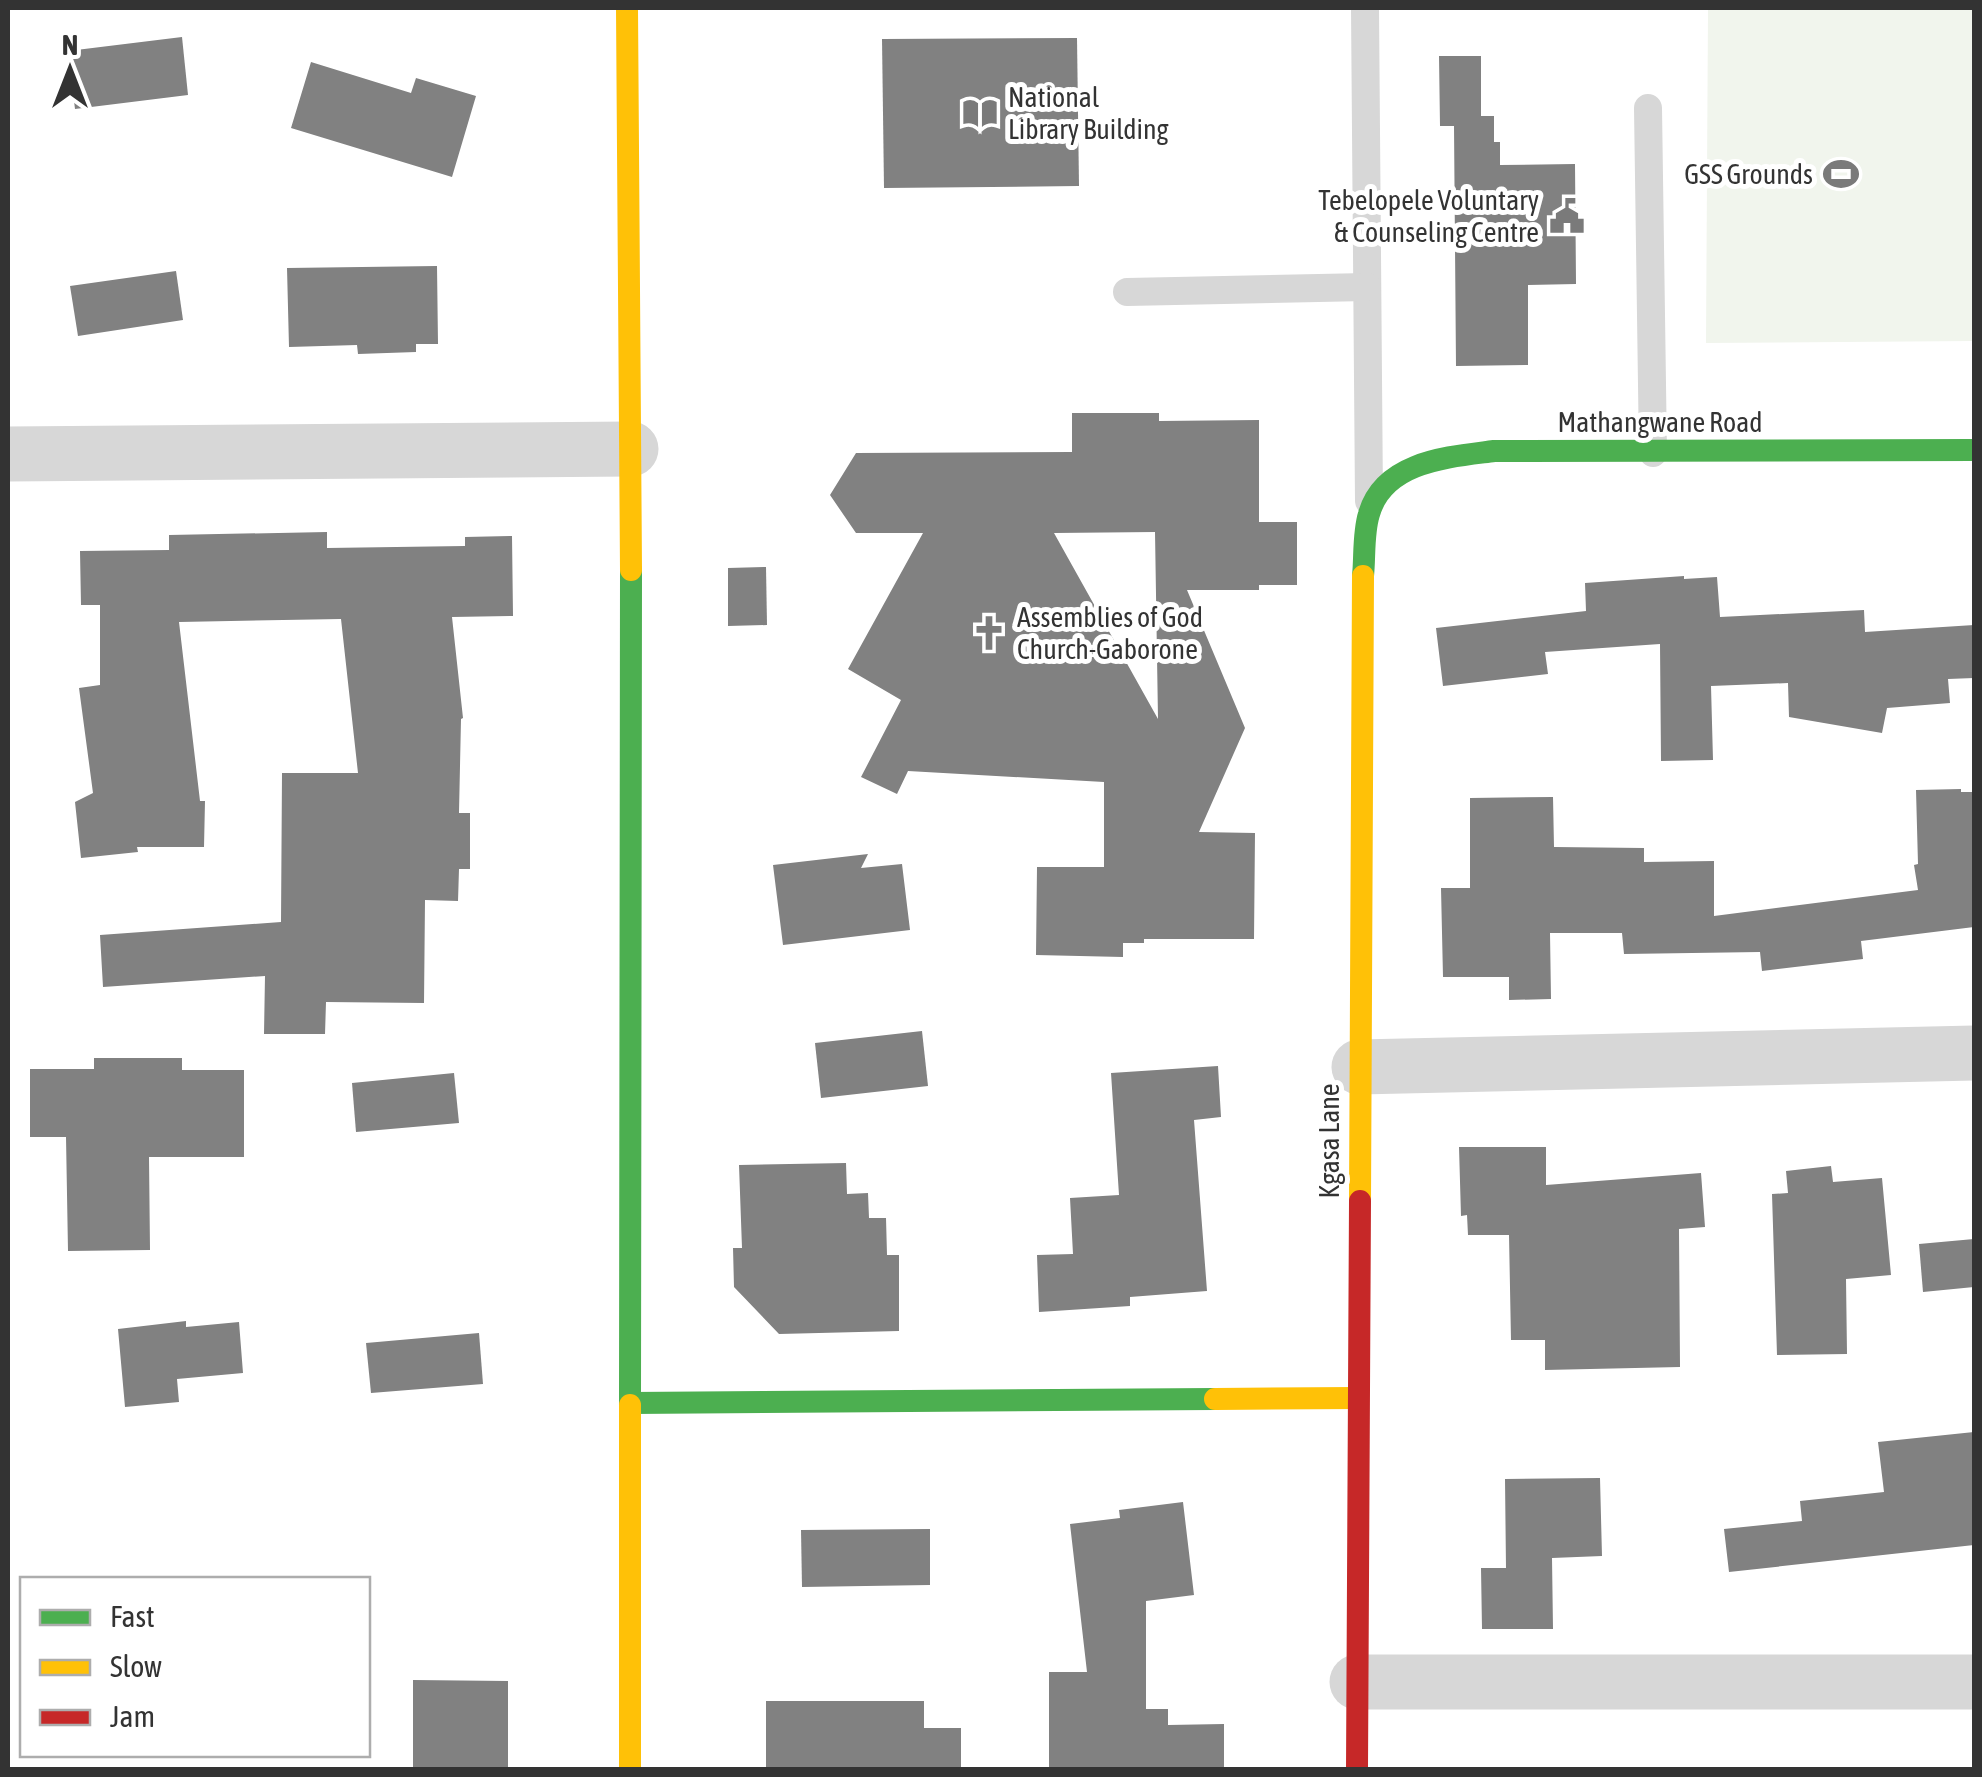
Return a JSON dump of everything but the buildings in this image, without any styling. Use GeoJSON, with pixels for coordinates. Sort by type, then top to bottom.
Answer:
{"type":"FeatureCollection","features":[{"type":"Feature","properties":{"kind":"street"},"geometry":{"type":"LineString","coordinates":[[627,8],[631,449],[630,1770]]}},
{"type":"Feature","properties":{"kind":"street"},"geometry":{"type":"LineString","coordinates":[[8,454],[631,449]]}},
{"type":"Feature","properties":{"kind":"street","name":"Mathangwane Road"},"geometry":{"type":"LineString","coordinates":[[1369,512],[1393,477],[1440,458],[1494,451],[1974,450]]}},
{"type":"Feature","properties":{"kind":"street","name":"Kgasa Lane"},"geometry":{"type":"LineString","coordinates":[[1357,1770],[1363,576],[1369,512]]}},
{"type":"Feature","properties":{"kind":"street"},"geometry":{"type":"LineString","coordinates":[[1359,1067],[1974,1053]]}},
{"type":"Feature","properties":{"kind":"street"},"geometry":{"type":"LineString","coordinates":[[631,1403],[1358,1398]]}},
{"type":"Feature","properties":{"kind":"street"},"geometry":{"type":"LineString","coordinates":[[1357,1682],[1974,1682]]}},
{"type":"Feature","properties":{"kind":"lane"},"geometry":{"type":"LineString","coordinates":[[1365,8],[1369,512]]}},
{"type":"Feature","properties":{"kind":"lane"},"geometry":{"type":"LineString","coordinates":[[1648,108],[1653,453]]}},
{"type":"Feature","properties":{"kind":"lane"},"geometry":{"type":"LineString","coordinates":[[1127,292],[1366,287]]}},
{"type":"Feature","properties":{"kind":"shaded area","name":"GSS Grounds"},"geometry":{"type":"Polygon","coordinates":[[[1708,8],[1974,8],[1974,341],[1706,343],[1708,8]]]}},
{"type":"Feature","properties":{"kind":"traffic: fast"},"geometry":{"type":"LineString","coordinates":[[1363,576],[1367,521],[1377,496],[1403,472],[1439,460],[1494,451],[1974,450]]}},
{"type":"Feature","properties":{"kind":"traffic: fast"},"geometry":{"type":"LineString","coordinates":[[630,1405],[631,570]]}},
{"type":"Feature","properties":{"kind":"traffic: fast"},"geometry":{"type":"LineString","coordinates":[[631,1403],[1215,1399]]}},
{"type":"Feature","properties":{"kind":"traffic: slow"},"geometry":{"type":"LineString","coordinates":[[627,8],[631,570]]}},
{"type":"Feature","properties":{"kind":"traffic: slow"},"geometry":{"type":"LineString","coordinates":[[1360,1201],[1363,576]]}},
{"type":"Feature","properties":{"kind":"traffic: slow"},"geometry":{"type":"LineString","coordinates":[[1215,1399],[1357,1398]]}},
{"type":"Feature","properties":{"kind":"traffic: slow"},"geometry":{"type":"LineString","coordinates":[[630,1405],[630,1770]]}},
{"type":"Feature","properties":{"kind":"traffic: jam"},"geometry":{"type":"LineString","coordinates":[[1357,1770],[1360,1201]]}},
{"type":"Feature","properties":{"kind":"place","name":"National Library Building"},"geometry":{"type":"Point","coordinates":[980,113]}},
{"type":"Feature","properties":{"kind":"place","name":"GSS Grounds"},"geometry":{"type":"Point","coordinates":[1841,174]}},
{"type":"Feature","properties":{"kind":"place","name":"Tebelopele Voluntary & Counseling Centre"},"geometry":{"type":"Point","coordinates":[1567,216]}},
{"type":"Feature","properties":{"kind":"place","name":"Assemblies of God Church-Gaborone"},"geometry":{"type":"Point","coordinates":[989,633]}}]}
